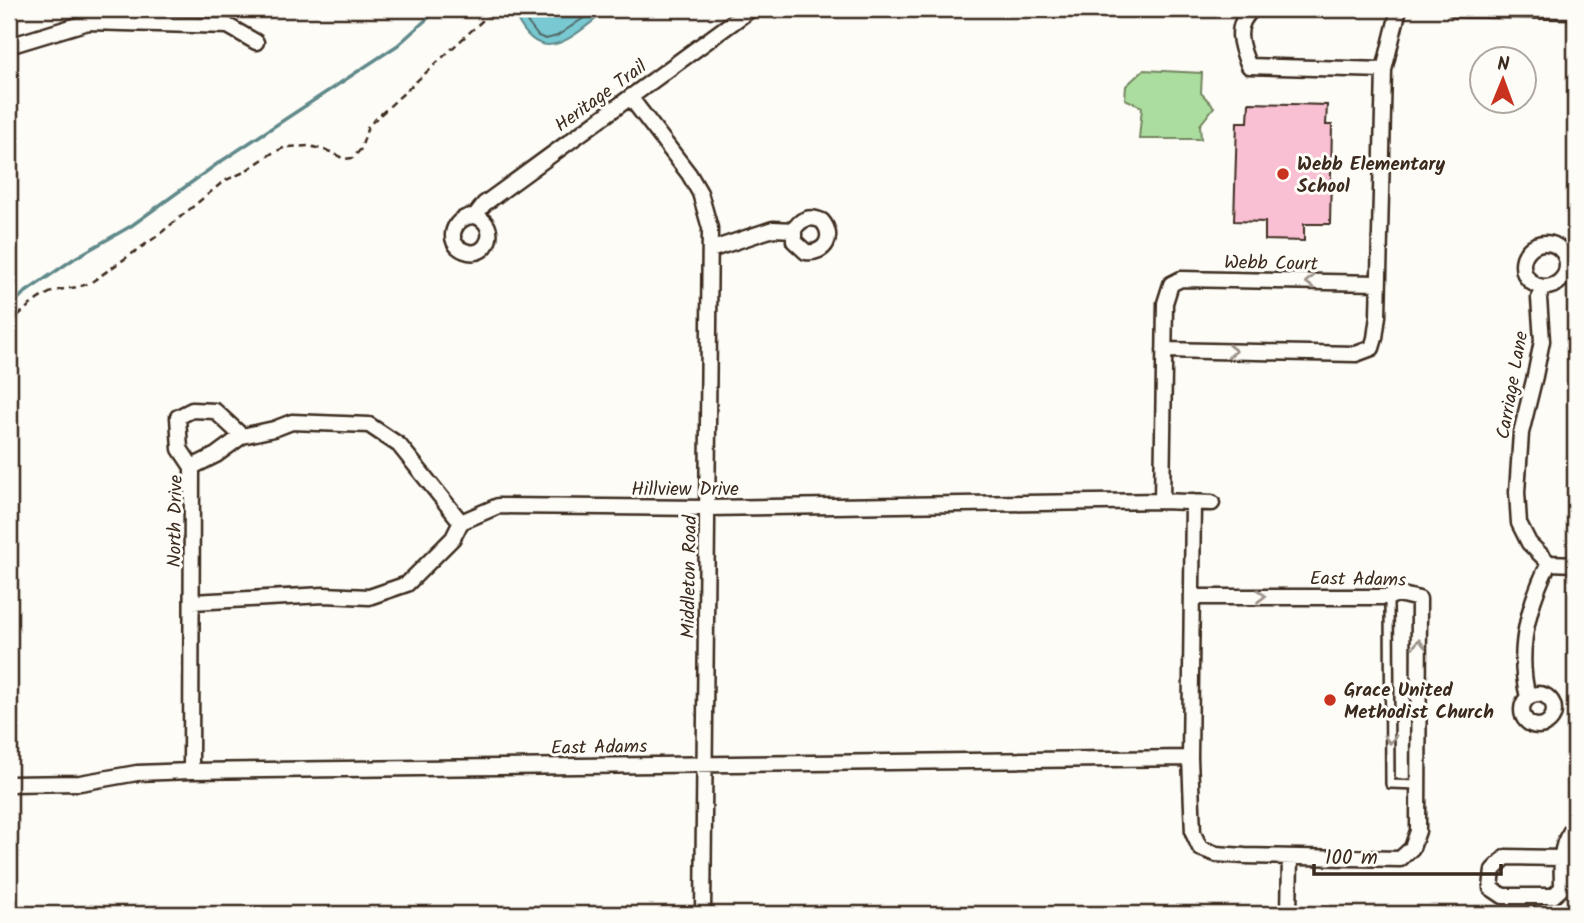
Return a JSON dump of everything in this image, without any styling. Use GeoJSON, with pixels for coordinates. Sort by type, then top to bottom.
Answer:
{"type":"FeatureCollection","features":[{"type":"Feature","properties":{"kind":"street","name":"Heritage Trail"},"geometry":{"type":"LineString","coordinates":[[475,216],[484,204],[751,9]]}},
{"type":"Feature","properties":{"kind":"street"},"geometry":{"type":"LineString","coordinates":[[1253,9],[1243,19],[1240,31],[1240,46],[1250,66],[1384,70]]}},
{"type":"Feature","properties":{"kind":"street"},"geometry":{"type":"LineString","coordinates":[[1164,350],[1356,354],[1371,348],[1375,338],[1378,283],[1384,70],[1399,9]]}},
{"type":"Feature","properties":{"kind":"street"},"geometry":{"type":"LineString","coordinates":[[1455,9],[1575,11]]}},
{"type":"Feature","properties":{"kind":"street"},"geometry":{"type":"LineString","coordinates":[[9,46],[88,22],[228,26],[256,42]]}},
{"type":"Feature","properties":{"kind":"street","name":"Middleton Road"},"geometry":{"type":"LineString","coordinates":[[630,97],[689,174],[700,193],[710,228],[704,914]]}},
{"type":"Feature","properties":{"kind":"street"},"geometry":{"type":"LineString","coordinates":[[710,250],[774,229],[794,230]]}},
{"type":"Feature","properties":{"kind":"street","name":"Webb Court"},"geometry":{"type":"LineString","coordinates":[[1162,501],[1166,294],[1171,284],[1175,281],[1378,283]]}},
{"type":"Feature","properties":{"kind":"street","name":"Carriage Lane"},"geometry":{"type":"LineString","coordinates":[[1542,288],[1539,298],[1542,341],[1521,433],[1517,492],[1519,523],[1529,544],[1549,563]]}},
{"type":"Feature","properties":{"kind":"street"},"geometry":{"type":"LineString","coordinates":[[192,467],[180,449],[178,417],[192,410],[215,411],[242,436]]}},
{"type":"Feature","properties":{"kind":"street","name":"North Drive"},"geometry":{"type":"LineString","coordinates":[[191,771],[192,467],[242,436],[292,422],[369,425],[399,445],[461,522]]}},
{"type":"Feature","properties":{"kind":"street","name":"Hillview Drive"},"geometry":{"type":"LineString","coordinates":[[461,522],[498,506],[708,508],[1162,501],[1212,503]]}},
{"type":"Feature","properties":{"kind":"street"},"geometry":{"type":"LineString","coordinates":[[1192,597],[1193,502]]}},
{"type":"Feature","properties":{"kind":"street"},"geometry":{"type":"LineString","coordinates":[[192,602],[324,595],[369,597],[407,584],[453,538],[461,522]]}},
{"type":"Feature","properties":{"kind":"street"},"geometry":{"type":"LineString","coordinates":[[1528,697],[1524,680],[1523,651],[1528,616],[1549,563],[1575,564]]}},
{"type":"Feature","properties":{"kind":"street","name":"East Adams"},"geometry":{"type":"LineString","coordinates":[[1398,594],[1419,599],[1418,831],[1412,848],[1400,859],[1216,853],[1200,848],[1193,833],[1190,758],[1192,597],[1389,597],[1398,594]]}},
{"type":"Feature","properties":{"kind":"street","name":"East Adams"},"geometry":{"type":"LineString","coordinates":[[9,784],[80,783],[137,773],[191,771],[1190,758]]}},
{"type":"Feature","properties":{"kind":"street"},"geometry":{"type":"LineString","coordinates":[[1562,858],[1506,857],[1493,870],[1491,888],[1503,895],[1553,896],[1562,888],[1562,858],[1562,844],[1575,826]]}},
{"type":"Feature","properties":{"kind":"street"},"geometry":{"type":"LineString","coordinates":[[1289,914],[1290,857]]}},
{"type":"Feature","properties":{"kind":"lane"},"geometry":{"type":"LineString","coordinates":[[1389,597],[1390,784],[1418,785]]}},
{"type":"Feature","properties":{"kind":"path"},"geometry":{"type":"LineString","coordinates":[[9,325],[30,304],[48,294],[84,287],[156,237],[224,181],[242,173],[274,152],[286,147],[310,146],[344,159],[352,158],[360,149],[368,127],[495,9]]}},
{"type":"Feature","properties":{"kind":"green space"},"geometry":{"type":"Polygon","coordinates":[[[1143,70],[1202,73],[1201,93],[1214,107],[1200,125],[1201,139],[1139,139],[1142,107],[1125,99],[1126,86],[1143,70]]]}},
{"type":"Feature","properties":{"kind":"water"},"geometry":{"type":"Polygon","coordinates":[[[519,9],[609,9],[572,37],[548,45],[537,42],[526,33],[516,17],[519,9]]]}},
{"type":"Feature","properties":{"kind":"building","name":"Webb Elementary School"},"geometry":{"type":"Polygon","coordinates":[[[1249,103],[1327,105],[1326,125],[1332,125],[1330,224],[1304,224],[1304,241],[1265,240],[1265,222],[1234,221],[1237,122],[1248,122],[1249,103]]]}},
{"type":"Feature","properties":{"kind":"waterway"},"geometry":{"type":"LineString","coordinates":[[9,308],[23,294],[75,258],[131,226],[217,164],[398,45],[438,9]]}},
{"type":"Feature","properties":{"kind":"place","name":"Webb Elementary School"},"geometry":{"type":"Point","coordinates":[1283,174]}},
{"type":"Feature","properties":{"kind":"place","name":"Grace United Methodist Church"},"geometry":{"type":"Point","coordinates":[1330,700]}}]}
